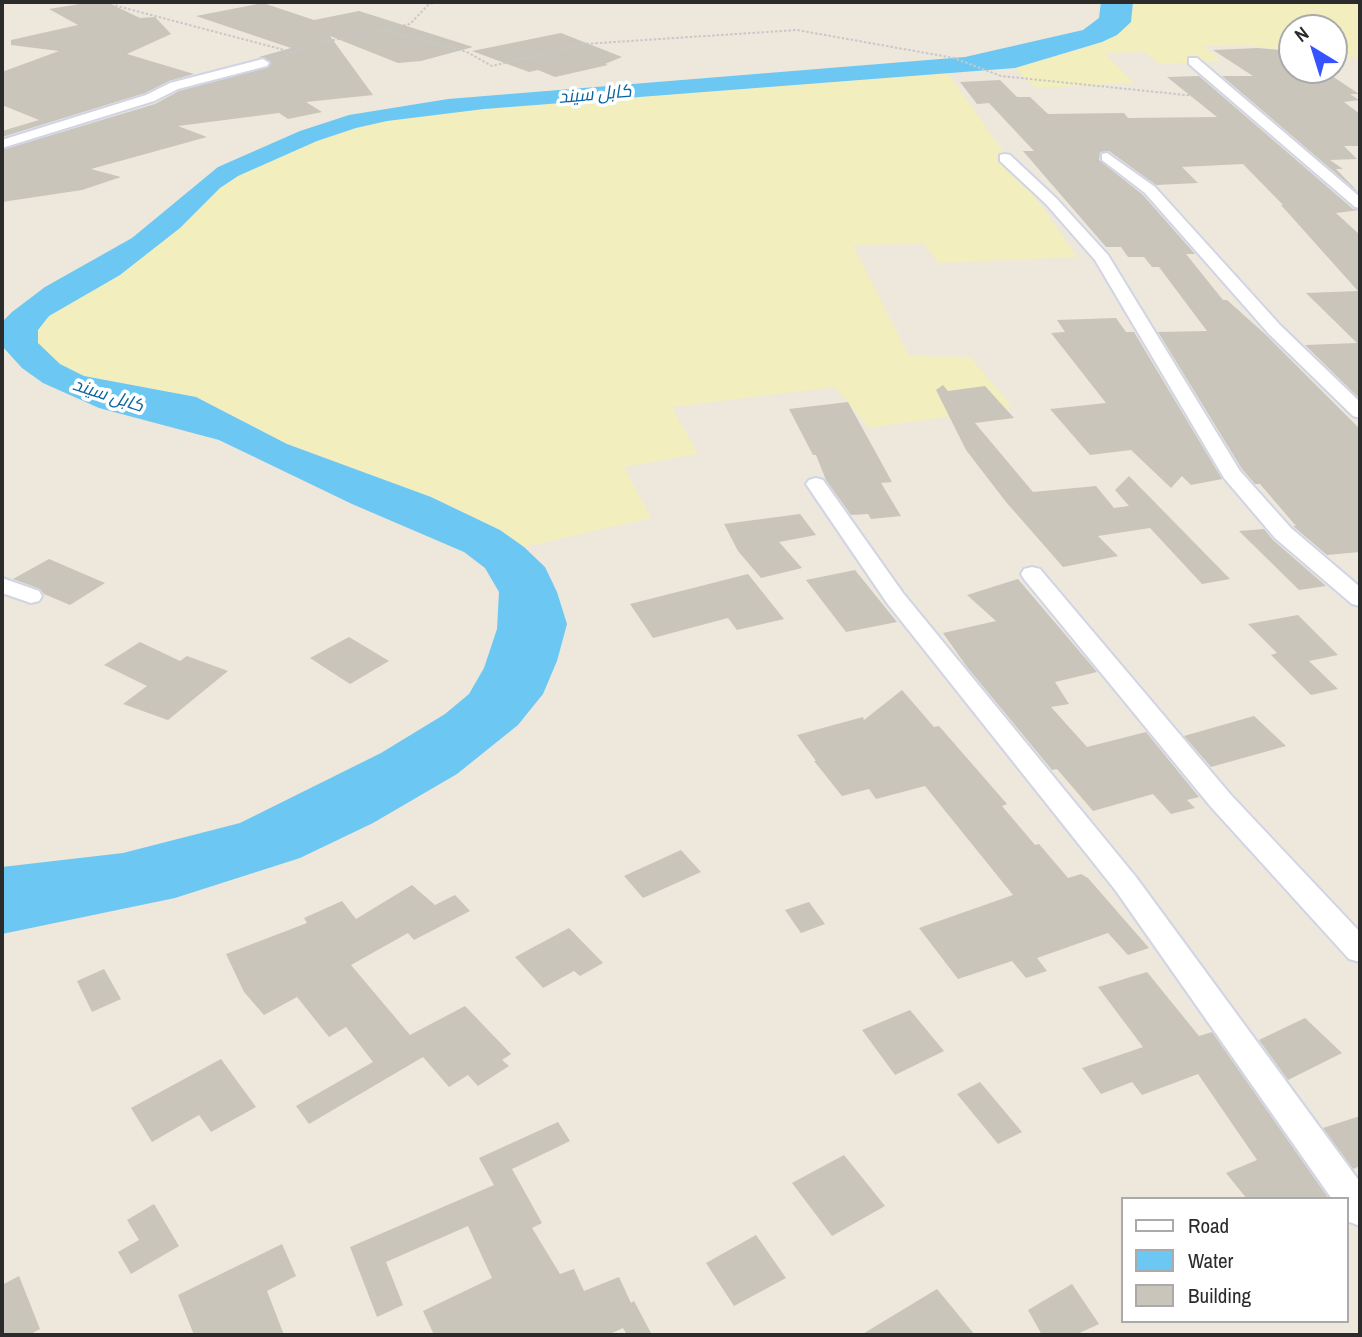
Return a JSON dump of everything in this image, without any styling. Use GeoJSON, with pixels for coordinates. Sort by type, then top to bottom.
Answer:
{"type":"FeatureCollection","features":[{"type":"Feature","properties":{"kind":"street"},"geometry":{"type":"LineString","coordinates":[[1193,61],[1360,204]]}},
{"type":"Feature","properties":{"kind":"street"},"geometry":{"type":"LineString","coordinates":[[2,144],[150,98],[174,86],[263,63]]}},
{"type":"Feature","properties":{"kind":"street"},"geometry":{"type":"LineString","coordinates":[[1107,157],[1150,190],[1275,330],[1360,412]]}},
{"type":"Feature","properties":{"kind":"street"},"geometry":{"type":"LineString","coordinates":[[1005,158],[1051,201],[1102,258],[1231,474],[1283,533],[1360,599]]}},
{"type":"Feature","properties":{"kind":"street"},"geometry":{"type":"LineString","coordinates":[[816,484],[895,598],[1126,884],[1360,1210]]}},
{"type":"Feature","properties":{"kind":"street"},"geometry":{"type":"LineString","coordinates":[[1032,574],[1221,801],[1360,951]]}},
{"type":"Feature","properties":{"kind":"street"},"geometry":{"type":"LineString","coordinates":[[2,585],[31,596]]}},
{"type":"Feature","properties":{"kind":"path"},"geometry":{"type":"LineString","coordinates":[[112,2],[117,6],[293,52]]}},
{"type":"Feature","properties":{"kind":"path"},"geometry":{"type":"LineString","coordinates":[[263,63],[324,42],[415,22],[429,4],[441,2]]}},
{"type":"Feature","properties":{"kind":"path"},"geometry":{"type":"LineString","coordinates":[[384,30],[467,52],[492,66],[584,44],[797,30],[954,58],[994,71],[1001,76],[1237,99]]}},
{"type":"Feature","properties":{"kind":"sand"},"geometry":{"type":"Polygon","coordinates":[[[1133,2],[1360,2],[1360,58],[1348,57],[1348,14],[1278,14],[1278,49],[1243,45],[1203,46],[1221,61],[1159,64],[1144,52],[1105,53],[1133,83],[1035,88],[1015,68],[1085,48],[1116,35],[1134,10],[1133,2]]]}},
{"type":"Feature","properties":{"kind":"sand"},"geometry":{"type":"Polygon","coordinates":[[[948,73],[1077,257],[938,263],[924,244],[853,245],[909,356],[970,357],[1012,407],[869,428],[835,387],[672,407],[698,454],[624,467],[651,518],[524,547],[500,530],[431,497],[287,444],[196,397],[84,376],[60,364],[38,343],[38,330],[49,316],[120,275],[180,228],[220,188],[238,176],[317,141],[356,128],[387,121],[484,109],[948,73]]]}},
{"type":"Feature","properties":{"kind":"water","name":"کابل سيند"},"geometry":{"type":"Polygon","coordinates":[[[1101,2],[1133,2],[1131,22],[1117,35],[1102,42],[1015,68],[484,109],[387,121],[356,128],[317,141],[238,176],[220,188],[180,228],[120,275],[49,316],[38,330],[38,343],[60,364],[84,376],[196,397],[287,444],[431,497],[500,530],[524,547],[545,567],[557,592],[567,624],[557,661],[543,694],[518,725],[457,774],[373,823],[300,858],[175,898],[2,934],[2,867],[123,853],[240,823],[381,753],[445,714],[469,694],[484,668],[497,629],[499,592],[485,568],[464,552],[352,504],[219,440],[99,408],[43,383],[22,368],[2,346],[2,322],[12,312],[45,287],[132,238],[218,167],[300,131],[349,115],[448,99],[965,57],[1083,30],[1099,18],[1101,2]]]}},
{"type":"Feature","properties":{"kind":"building"},"geometry":{"type":"Polygon","coordinates":[[[107,2],[140,18],[155,17],[171,34],[127,54],[194,74],[169,81],[145,93],[2,137],[2,131],[39,120],[2,105],[2,72],[59,51],[11,45],[11,40],[78,25],[49,9],[107,2]]]}},
{"type":"Feature","properties":{"kind":"building"},"geometry":{"type":"Polygon","coordinates":[[[263,3],[314,20],[359,11],[473,47],[421,61],[398,63],[330,36],[373,95],[306,102],[322,112],[288,119],[279,113],[178,126],[207,137],[91,169],[121,177],[82,190],[2,202],[2,150],[155,104],[179,91],[269,67],[270,61],[259,57],[291,48],[196,16],[263,3]]]}},
{"type":"Feature","properties":{"kind":"building"},"geometry":{"type":"Polygon","coordinates":[[[561,33],[622,57],[605,64],[608,65],[555,77],[538,70],[529,72],[472,51],[561,33]]]}},
{"type":"Feature","properties":{"kind":"building"},"geometry":{"type":"Polygon","coordinates":[[[1213,50],[1278,50],[1278,84],[1344,84],[1359,94],[1350,94],[1359,100],[1344,102],[1360,114],[1360,146],[1344,146],[1357,159],[1330,160],[1343,169],[1336,169],[1360,194],[1222,76],[1253,76],[1213,50]]]}},
{"type":"Feature","properties":{"kind":"building"},"geometry":{"type":"Polygon","coordinates":[[[1199,76],[1353,209],[1360,210],[1336,213],[1360,235],[1360,399],[1305,345],[1357,343],[1306,293],[1358,291],[1283,205],[1243,164],[1182,167],[1198,183],[1156,185],[1109,151],[1100,152],[1099,160],[1143,195],[1195,254],[1186,254],[1223,300],[1227,300],[1265,334],[1360,429],[1360,552],[1327,555],[1293,526],[1296,526],[1260,484],[1255,484],[1242,469],[1158,332],[1207,331],[1159,267],[1152,267],[1144,257],[1128,257],[1121,247],[1106,247],[1023,151],[1034,151],[989,103],[977,104],[960,82],[1000,80],[1017,97],[1030,97],[1048,114],[1124,113],[1128,118],[1217,117],[1167,77],[1199,76]]]}},
{"type":"Feature","properties":{"kind":"building"},"geometry":{"type":"Polygon","coordinates":[[[1116,318],[1126,332],[1134,332],[1222,479],[1191,485],[1182,476],[1171,488],[1131,450],[1090,455],[1050,409],[1106,403],[1051,333],[1065,332],[1057,320],[1116,318]]]}},
{"type":"Feature","properties":{"kind":"building"},"geometry":{"type":"Polygon","coordinates":[[[943,385],[948,391],[985,386],[1014,418],[975,423],[1033,492],[1096,486],[1114,508],[1129,506],[1115,490],[1129,476],[1230,579],[1202,584],[1150,528],[1098,536],[1118,556],[1063,567],[1006,502],[966,450],[936,390],[943,385]]]}},
{"type":"Feature","properties":{"kind":"building"},"geometry":{"type":"Polygon","coordinates":[[[848,402],[892,482],[881,483],[901,516],[871,519],[868,514],[851,515],[826,480],[816,455],[813,455],[789,409],[848,402]]]}},
{"type":"Feature","properties":{"kind":"building"},"geometry":{"type":"Polygon","coordinates":[[[800,514],[816,535],[779,542],[802,568],[761,578],[738,551],[724,524],[800,514]]]}},
{"type":"Feature","properties":{"kind":"building"},"geometry":{"type":"Polygon","coordinates":[[[1264,529],[1326,586],[1299,590],[1239,531],[1264,529]]]}},
{"type":"Feature","properties":{"kind":"building"},"geometry":{"type":"Polygon","coordinates":[[[49,559],[105,583],[70,605],[44,594],[40,589],[13,579],[49,559]]]}},
{"type":"Feature","properties":{"kind":"building"},"geometry":{"type":"Polygon","coordinates":[[[855,570],[897,622],[846,632],[806,580],[855,570]]]}},
{"type":"Feature","properties":{"kind":"building"},"geometry":{"type":"Polygon","coordinates":[[[748,574],[784,619],[737,630],[728,618],[653,638],[630,604],[748,574]]]}},
{"type":"Feature","properties":{"kind":"building"},"geometry":{"type":"Polygon","coordinates":[[[1018,579],[1097,672],[1055,682],[1069,704],[1051,707],[1087,747],[1146,732],[1199,797],[1187,800],[1195,808],[1171,814],[1153,794],[1093,811],[1057,769],[1052,770],[967,667],[943,633],[996,621],[967,595],[1018,579]]]}},
{"type":"Feature","properties":{"kind":"building"},"geometry":{"type":"Polygon","coordinates":[[[1298,615],[1338,655],[1309,661],[1338,689],[1311,695],[1271,655],[1277,653],[1248,624],[1298,615]]]}},
{"type":"Feature","properties":{"kind":"building"},"geometry":{"type":"Polygon","coordinates":[[[349,637],[389,661],[350,684],[310,658],[349,637]]]}},
{"type":"Feature","properties":{"kind":"building"},"geometry":{"type":"Polygon","coordinates":[[[140,642],[180,661],[187,656],[228,671],[168,720],[123,704],[147,686],[104,665],[140,642]]]}},
{"type":"Feature","properties":{"kind":"building"},"geometry":{"type":"Polygon","coordinates":[[[902,690],[934,727],[939,726],[1007,804],[1002,806],[1035,845],[1039,844],[1068,878],[1081,874],[1088,878],[1149,948],[1128,955],[1108,933],[1037,958],[1047,971],[1026,978],[1012,961],[958,979],[919,928],[1013,895],[925,786],[876,799],[869,789],[842,796],[797,735],[863,717],[864,720],[902,690]]]}},
{"type":"Feature","properties":{"kind":"building"},"geometry":{"type":"Polygon","coordinates":[[[1254,716],[1286,746],[1211,767],[1184,736],[1254,716]]]}},
{"type":"Feature","properties":{"kind":"building"},"geometry":{"type":"Polygon","coordinates":[[[681,850],[701,872],[643,898],[624,876],[681,850]]]}},
{"type":"Feature","properties":{"kind":"building"},"geometry":{"type":"Polygon","coordinates":[[[412,885],[435,905],[455,895],[470,911],[414,940],[408,933],[351,965],[410,1035],[465,1006],[511,1054],[502,1060],[509,1066],[478,1086],[468,1075],[449,1087],[423,1057],[309,1124],[296,1106],[373,1062],[346,1027],[329,1037],[297,997],[264,1015],[244,992],[226,954],[307,923],[304,918],[342,901],[356,919],[412,885]]]}},
{"type":"Feature","properties":{"kind":"building"},"geometry":{"type":"Polygon","coordinates":[[[809,902],[825,924],[801,933],[785,910],[809,902]]]}},
{"type":"Feature","properties":{"kind":"building"},"geometry":{"type":"Polygon","coordinates":[[[569,928],[603,963],[580,976],[574,971],[543,988],[515,957],[569,928]]]}},
{"type":"Feature","properties":{"kind":"building"},"geometry":{"type":"Polygon","coordinates":[[[104,969],[121,999],[92,1012],[77,981],[104,969]]]}},
{"type":"Feature","properties":{"kind":"building"},"geometry":{"type":"Polygon","coordinates":[[[1147,972],[1199,1036],[1212,1032],[1328,1197],[1245,1197],[1226,1173],[1257,1160],[1198,1074],[1142,1095],[1132,1082],[1101,1094],[1082,1068],[1143,1047],[1098,987],[1147,972]]]}},
{"type":"Feature","properties":{"kind":"building"},"geometry":{"type":"Polygon","coordinates":[[[910,1010],[944,1051],[895,1075],[862,1030],[910,1010]]]}},
{"type":"Feature","properties":{"kind":"building"},"geometry":{"type":"Polygon","coordinates":[[[1305,1018],[1342,1053],[1288,1080],[1259,1040],[1305,1018]]]}},
{"type":"Feature","properties":{"kind":"building"},"geometry":{"type":"Polygon","coordinates":[[[221,1059],[256,1107],[211,1132],[199,1115],[152,1142],[131,1108],[221,1059]]]}},
{"type":"Feature","properties":{"kind":"building"},"geometry":{"type":"Polygon","coordinates":[[[980,1082],[1022,1132],[998,1144],[957,1094],[980,1082]]]}},
{"type":"Feature","properties":{"kind":"building"},"geometry":{"type":"Polygon","coordinates":[[[1360,1116],[1360,1166],[1353,1169],[1323,1128],[1360,1116]]]}},
{"type":"Feature","properties":{"kind":"building"},"geometry":{"type":"Polygon","coordinates":[[[558,1122],[570,1141],[512,1169],[542,1223],[532,1228],[560,1274],[574,1269],[584,1291],[619,1277],[631,1303],[634,1301],[652,1335],[627,1335],[623,1328],[608,1335],[434,1335],[423,1311],[492,1278],[468,1226],[386,1262],[403,1305],[377,1317],[350,1247],[494,1185],[479,1158],[558,1122]]]}},
{"type":"Feature","properties":{"kind":"building"},"geometry":{"type":"Polygon","coordinates":[[[844,1155],[885,1206],[832,1236],[792,1183],[844,1155]]]}},
{"type":"Feature","properties":{"kind":"building"},"geometry":{"type":"Polygon","coordinates":[[[154,1204],[179,1246],[131,1274],[118,1252],[139,1240],[127,1220],[154,1204]]]}},
{"type":"Feature","properties":{"kind":"building"},"geometry":{"type":"Polygon","coordinates":[[[756,1235],[786,1278],[734,1306],[706,1263],[756,1235]]]}},
{"type":"Feature","properties":{"kind":"building"},"geometry":{"type":"Polygon","coordinates":[[[282,1244],[296,1276],[267,1291],[284,1335],[194,1335],[178,1295],[282,1244]]]}},
{"type":"Feature","properties":{"kind":"building"},"geometry":{"type":"Polygon","coordinates":[[[19,1276],[40,1329],[29,1335],[2,1335],[2,1285],[19,1276]]]}},
{"type":"Feature","properties":{"kind":"building"},"geometry":{"type":"Polygon","coordinates":[[[1072,1284],[1099,1324],[1075,1335],[1042,1335],[1028,1310],[1072,1284]]]}},
{"type":"Feature","properties":{"kind":"building"},"geometry":{"type":"Polygon","coordinates":[[[937,1289],[975,1335],[861,1335],[937,1289]]]}}]}
